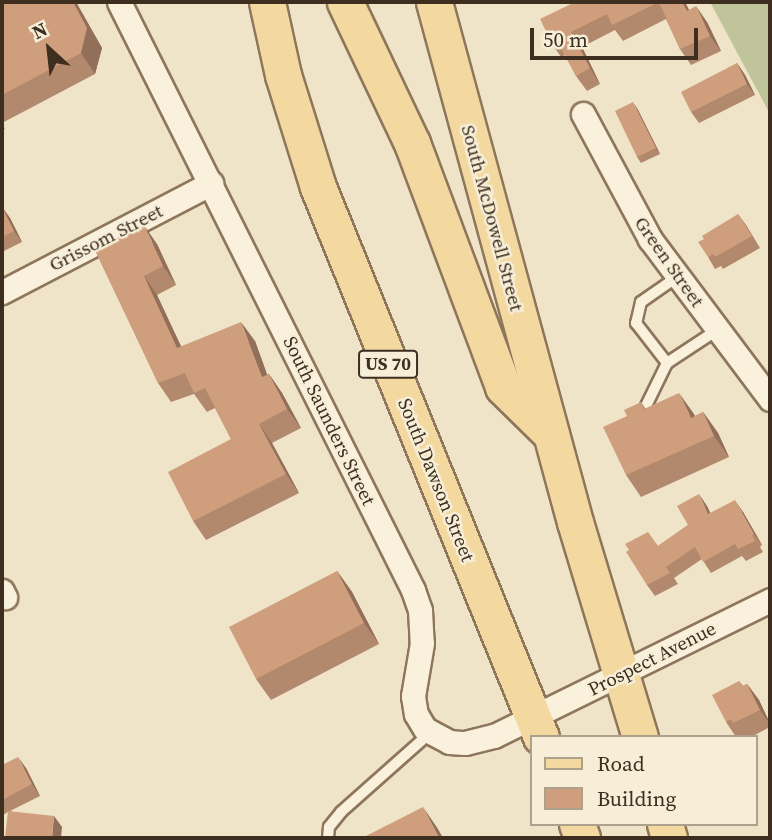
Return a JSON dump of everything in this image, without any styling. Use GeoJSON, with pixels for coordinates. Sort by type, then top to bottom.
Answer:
{"type":"FeatureCollection","features":[{"type":"Feature","properties":{"kind":"main road","name":"South Dawson Street"},"geometry":{"type":"LineString","coordinates":[[267,2],[282,75],[317,187],[537,728]]}},
{"type":"Feature","properties":{"kind":"main road"},"geometry":{"type":"LineString","coordinates":[[345,2],[412,143],[503,387],[551,434]]}},
{"type":"Feature","properties":{"kind":"main road","name":"South McDowell Street"},"geometry":{"type":"LineString","coordinates":[[434,2],[551,434],[622,674]]}},
{"type":"Feature","properties":{"kind":"main road"},"geometry":{"type":"LineString","coordinates":[[622,674],[638,735]]}},
{"type":"Feature","properties":{"kind":"street","name":"South Saunders Street"},"geometry":{"type":"LineString","coordinates":[[119,2],[413,590],[422,633],[414,703],[419,719],[430,733]]}},
{"type":"Feature","properties":{"kind":"street","name":"Green Street"},"geometry":{"type":"LineString","coordinates":[[583,114],[650,239],[770,399]]}},
{"type":"Feature","properties":{"kind":"street","name":"Grissom Street"},"geometry":{"type":"LineString","coordinates":[[2,292],[211,183]]}},
{"type":"Feature","properties":{"kind":"street","name":"Prospect Avenue"},"geometry":{"type":"LineString","coordinates":[[537,728],[622,674],[770,600]]}},
{"type":"Feature","properties":{"kind":"street"},"geometry":{"type":"LineString","coordinates":[[430,733],[449,742],[474,741],[537,728]]}},
{"type":"Feature","properties":{"kind":"lane"},"geometry":{"type":"LineString","coordinates":[[667,363],[636,323],[641,302],[677,276]]}},
{"type":"Feature","properties":{"kind":"lane"},"geometry":{"type":"LineString","coordinates":[[646,406],[667,363],[717,330]]}},
{"type":"Feature","properties":{"kind":"lane"},"geometry":{"type":"LineString","coordinates":[[328,838],[329,827],[341,812],[430,733]]}},
{"type":"Feature","properties":{"kind":"green space"},"geometry":{"type":"Polygon","coordinates":[[[710,2],[770,2],[770,114],[710,2]]]}},
{"type":"Feature","properties":{"kind":"building"},"geometry":{"type":"Polygon","coordinates":[[[2,2],[73,2],[87,28],[81,53],[2,95],[2,2]]]}},
{"type":"Feature","properties":{"kind":"building"},"geometry":{"type":"Polygon","coordinates":[[[575,2],[659,2],[612,25],[607,14],[571,32],[590,68],[576,76],[556,39],[551,42],[540,19],[575,2]]]}},
{"type":"Feature","properties":{"kind":"building"},"geometry":{"type":"Polygon","coordinates":[[[659,2],[682,2],[687,11],[696,6],[710,36],[680,49],[659,2]]]}},
{"type":"Feature","properties":{"kind":"building"},"geometry":{"type":"Polygon","coordinates":[[[737,63],[747,84],[691,112],[681,92],[737,63]]]}},
{"type":"Feature","properties":{"kind":"building"},"geometry":{"type":"Polygon","coordinates":[[[633,102],[656,148],[637,157],[615,111],[633,102]]]}},
{"type":"Feature","properties":{"kind":"building"},"geometry":{"type":"Polygon","coordinates":[[[2,207],[14,231],[2,237],[2,207]]]}},
{"type":"Feature","properties":{"kind":"building"},"geometry":{"type":"Polygon","coordinates":[[[738,214],[752,236],[715,257],[714,254],[708,257],[698,242],[704,239],[702,236],[738,214]]]}},
{"type":"Feature","properties":{"kind":"building"},"geometry":{"type":"Polygon","coordinates":[[[144,225],[163,266],[144,276],[177,348],[241,322],[262,377],[269,374],[287,409],[259,424],[286,474],[193,521],[168,472],[231,439],[205,388],[194,393],[185,373],[158,383],[94,248],[144,225]]]}},
{"type":"Feature","properties":{"kind":"building"},"geometry":{"type":"Polygon","coordinates":[[[679,393],[691,418],[703,412],[714,436],[626,475],[603,427],[627,416],[624,410],[641,402],[644,409],[679,393]]]}},
{"type":"Feature","properties":{"kind":"building"},"geometry":{"type":"Polygon","coordinates":[[[699,494],[708,514],[735,500],[754,534],[752,535],[755,541],[738,549],[735,544],[703,562],[695,547],[666,567],[670,573],[647,585],[626,552],[629,550],[625,544],[648,532],[658,546],[688,525],[677,506],[699,494]]]}},
{"type":"Feature","properties":{"kind":"building"},"geometry":{"type":"Polygon","coordinates":[[[337,571],[364,623],[256,679],[229,627],[337,571]]]}},
{"type":"Feature","properties":{"kind":"building"},"geometry":{"type":"Polygon","coordinates":[[[739,681],[742,686],[747,684],[760,710],[733,723],[731,719],[726,722],[712,695],[739,681]]]}},
{"type":"Feature","properties":{"kind":"building"},"geometry":{"type":"Polygon","coordinates":[[[18,757],[32,784],[2,800],[2,765],[18,757]]]}},
{"type":"Feature","properties":{"kind":"building"},"geometry":{"type":"Polygon","coordinates":[[[423,807],[439,838],[362,838],[423,807]]]}},
{"type":"Feature","properties":{"kind":"building"},"geometry":{"type":"Polygon","coordinates":[[[8,811],[54,816],[52,838],[5,838],[8,811]]]}}]}
